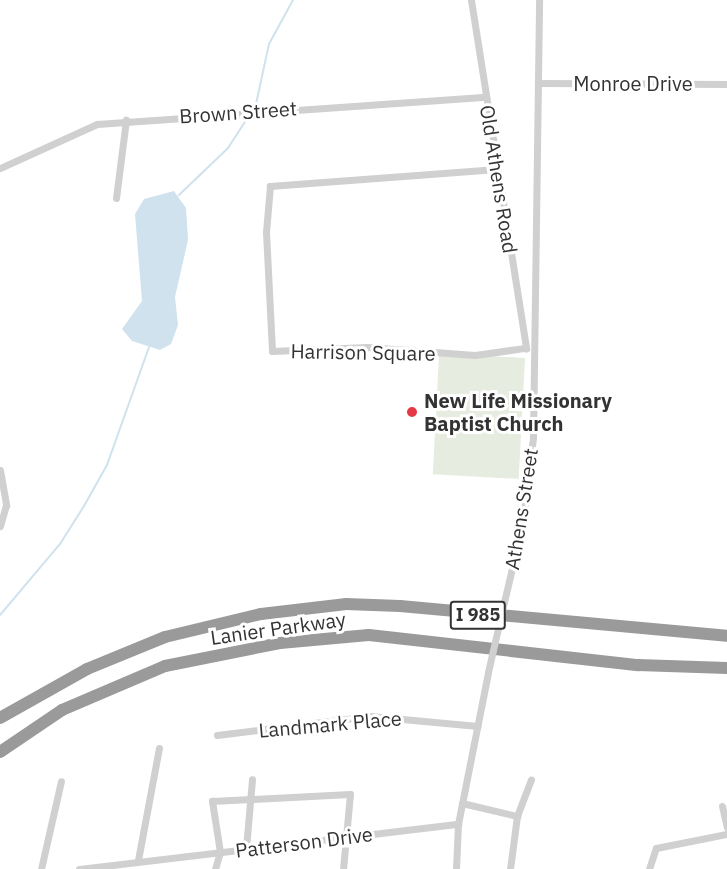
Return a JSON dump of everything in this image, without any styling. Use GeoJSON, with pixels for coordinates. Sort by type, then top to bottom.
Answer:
{"type":"FeatureCollection","features":[{"type":"Feature","properties":{"kind":"highway","name":"Lanier Parkway"},"geometry":{"type":"LineString","coordinates":[[0,718],[87,669],[165,637],[292,610],[400,606],[727,636]]}},
{"type":"Feature","properties":{"kind":"highway","name":"Lanier Parkway"},"geometry":{"type":"LineString","coordinates":[[0,752],[72,705],[165,666],[280,643],[369,635],[638,665],[727,668]]}},
{"type":"Feature","properties":{"kind":"street","name":"Old Athens Road"},"geometry":{"type":"LineString","coordinates":[[471,0],[524,348]]}},
{"type":"Feature","properties":{"kind":"street","name":"Athens Street"},"geometry":{"type":"LineString","coordinates":[[456,869],[458,824],[528,483],[534,349],[540,83],[539,0]]}},
{"type":"Feature","properties":{"kind":"street","name":"Monroe Drive"},"geometry":{"type":"LineString","coordinates":[[540,83],[727,84]]}},
{"type":"Feature","properties":{"kind":"street","name":"Brown Street"},"geometry":{"type":"LineString","coordinates":[[0,168],[74,131],[126,120],[486,97]]}},
{"type":"Feature","properties":{"kind":"street"},"geometry":{"type":"LineString","coordinates":[[117,198],[126,120]]}},
{"type":"Feature","properties":{"kind":"street","name":"Harrison Square"},"geometry":{"type":"LineString","coordinates":[[497,169],[270,186],[266,232],[272,351],[367,348],[475,355],[524,348]]}},
{"type":"Feature","properties":{"kind":"street"},"geometry":{"type":"LineString","coordinates":[[524,348],[534,349]]}},
{"type":"Feature","properties":{"kind":"street"},"geometry":{"type":"LineString","coordinates":[[0,470],[6,505],[0,526]]}},
{"type":"Feature","properties":{"kind":"street","name":"Landmark Place"},"geometry":{"type":"LineString","coordinates":[[217,735],[370,716],[478,726]]}},
{"type":"Feature","properties":{"kind":"street"},"geometry":{"type":"LineString","coordinates":[[138,860],[159,748]]}},
{"type":"Feature","properties":{"kind":"street"},"geometry":{"type":"LineString","coordinates":[[246,848],[252,779]]}},
{"type":"Feature","properties":{"kind":"street"},"geometry":{"type":"LineString","coordinates":[[510,869],[517,816],[531,780]]}},
{"type":"Feature","properties":{"kind":"street"},"geometry":{"type":"LineString","coordinates":[[41,869],[61,781]]}},
{"type":"Feature","properties":{"kind":"street"},"geometry":{"type":"LineString","coordinates":[[215,869],[220,852],[212,801],[250,796],[350,794],[343,837],[343,869]]}},
{"type":"Feature","properties":{"kind":"street"},"geometry":{"type":"LineString","coordinates":[[462,803],[517,816]]}},
{"type":"Feature","properties":{"kind":"street"},"geometry":{"type":"LineString","coordinates":[[722,806],[727,827]]}},
{"type":"Feature","properties":{"kind":"street","name":"Patterson Drive"},"geometry":{"type":"LineString","coordinates":[[79,869],[108,867],[138,860],[458,824]]}},
{"type":"Feature","properties":{"kind":"street"},"geometry":{"type":"LineString","coordinates":[[649,869],[656,848],[727,834]]}},
{"type":"Feature","properties":{"kind":"shaded area"},"geometry":{"type":"Polygon","coordinates":[[[439,353],[525,358],[519,479],[433,474],[439,353]]]}},
{"type":"Feature","properties":{"kind":"water"},"geometry":{"type":"Polygon","coordinates":[[[174,191],[186,208],[188,240],[175,297],[178,325],[171,344],[160,350],[132,341],[122,329],[142,301],[135,214],[144,199],[174,191]]]}},
{"type":"Feature","properties":{"kind":"waterway"},"geometry":{"type":"LineString","coordinates":[[256,104],[269,44],[293,0]]}},
{"type":"Feature","properties":{"kind":"waterway"},"geometry":{"type":"LineString","coordinates":[[179,195],[228,148],[249,116]]}},
{"type":"Feature","properties":{"kind":"waterway"},"geometry":{"type":"LineString","coordinates":[[0,615],[60,544],[107,465],[149,347]]}},
{"type":"Feature","properties":{"kind":"place","name":"New Life Missionary Baptist Church"},"geometry":{"type":"Point","coordinates":[412,412]}}]}
